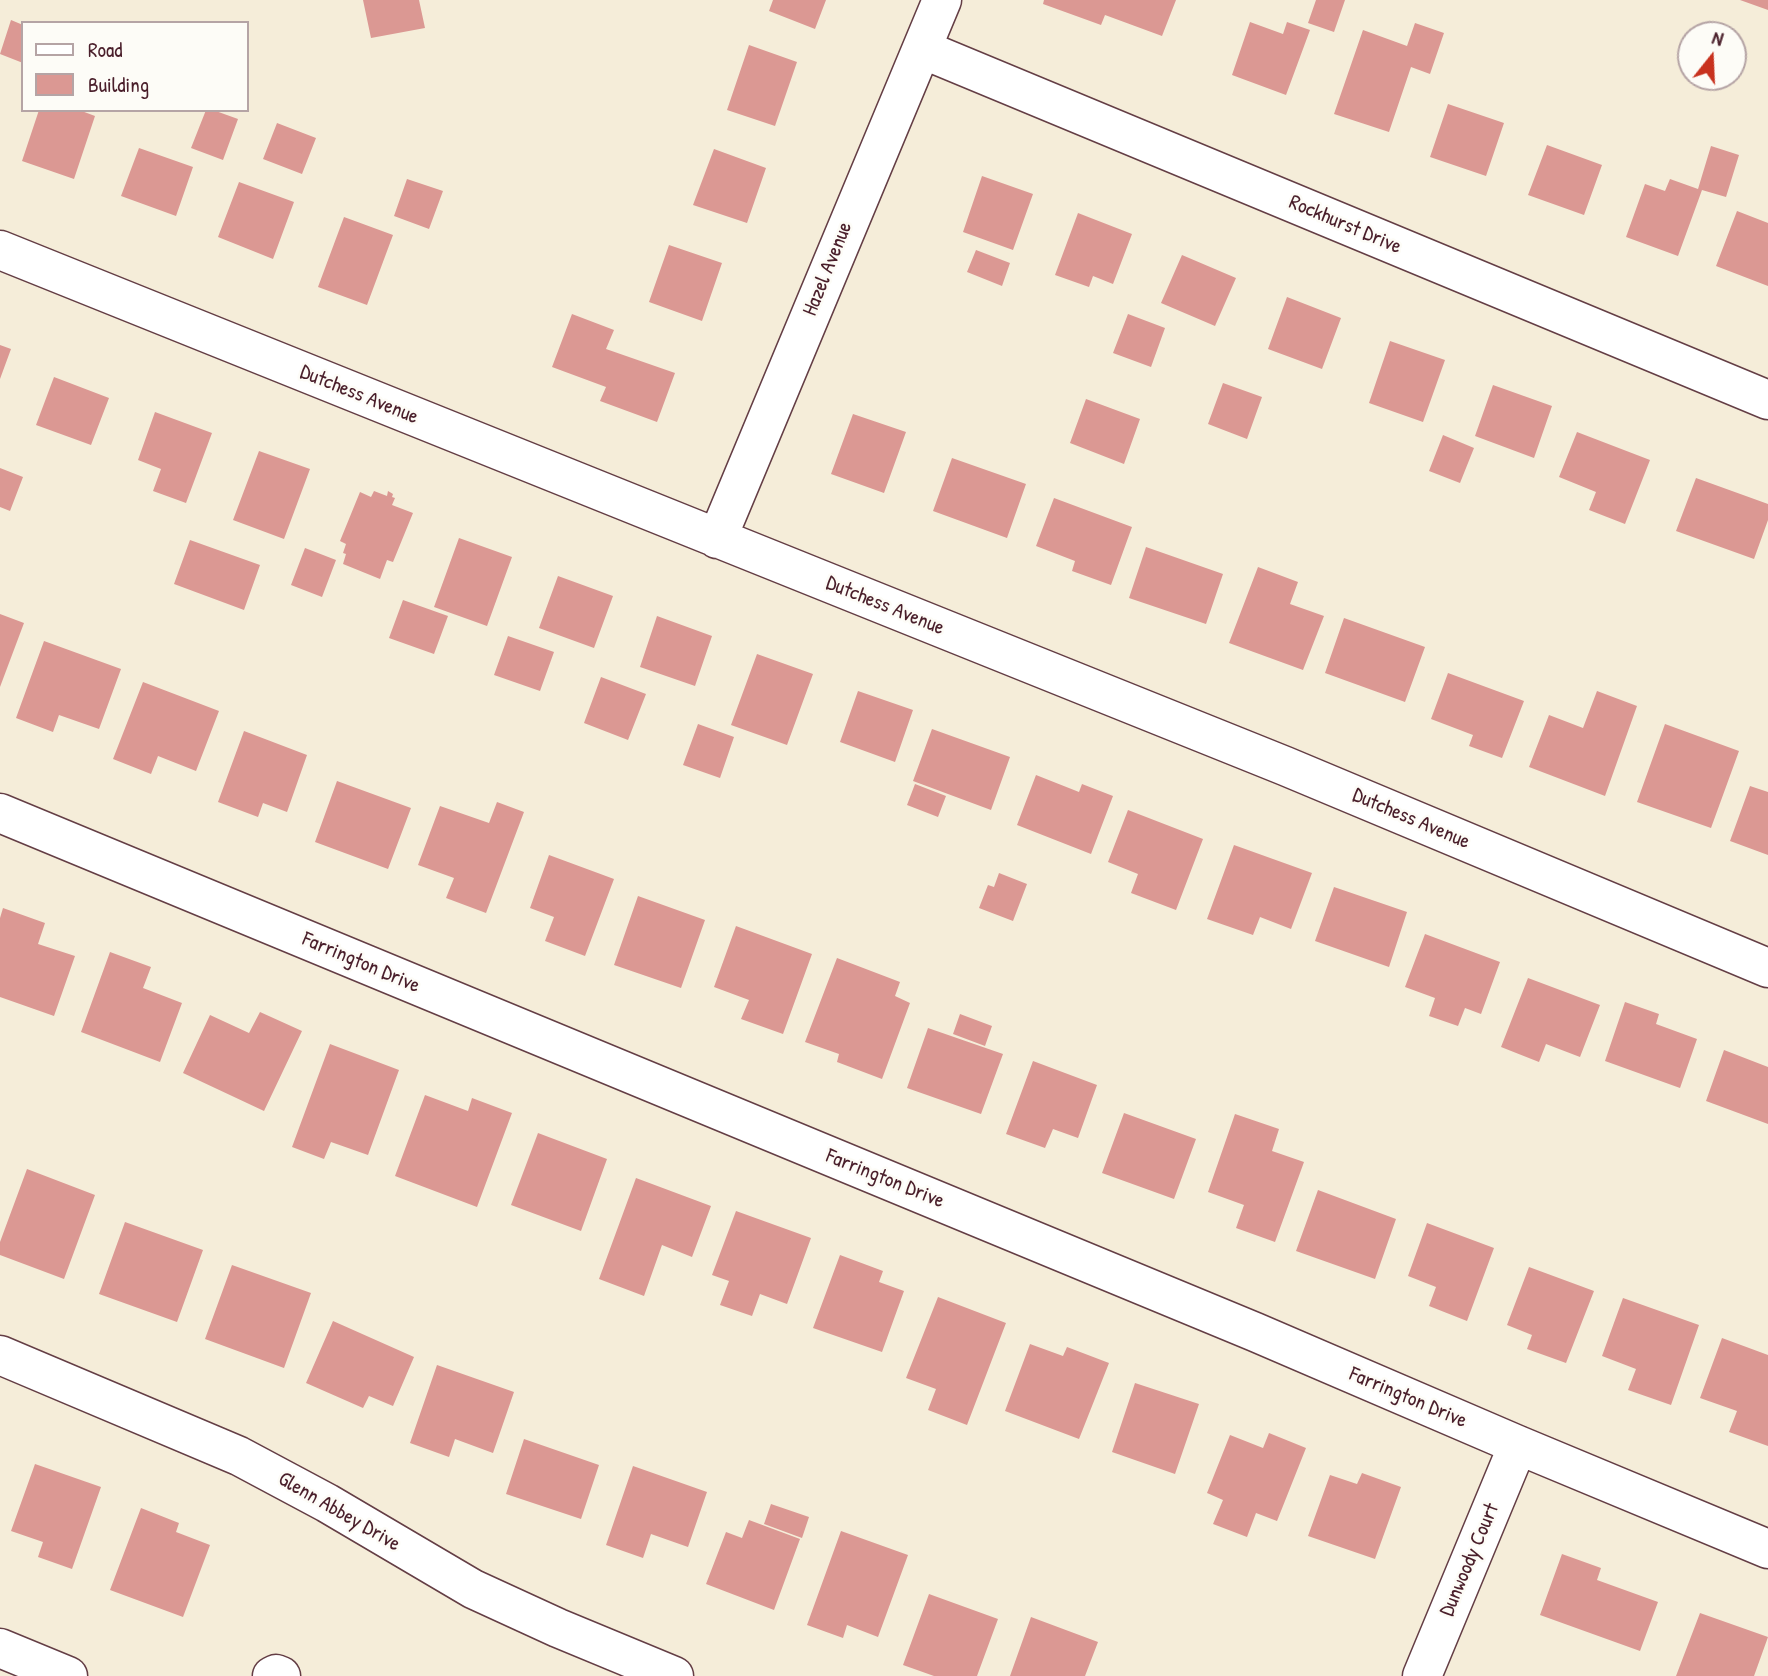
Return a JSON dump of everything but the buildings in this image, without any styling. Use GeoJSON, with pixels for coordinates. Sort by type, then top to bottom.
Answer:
{"type":"FeatureCollection","features":[{"type":"Feature","properties":{"kind":"street","name":"Hazel Avenue"},"geometry":{"type":"LineString","coordinates":[[718,539],[942,0]]}},
{"type":"Feature","properties":{"kind":"street","name":"Rockhurst Drive"},"geometry":{"type":"LineString","coordinates":[[922,49],[1768,400]]}},
{"type":"Feature","properties":{"kind":"street","name":"Dutchess Avenue"},"geometry":{"type":"LineString","coordinates":[[0,250],[1285,766],[1768,968]]}},
{"type":"Feature","properties":{"kind":"street","name":"Farrington Drive"},"geometry":{"type":"LineString","coordinates":[[0,813],[1255,1332],[1768,1549]]}},
{"type":"Feature","properties":{"kind":"street","name":"Glenn Abbey Drive"},"geometry":{"type":"LineString","coordinates":[[0,1355],[239,1456],[327,1503],[473,1589],[674,1676]]}},
{"type":"Feature","properties":{"kind":"street","name":"Dunwoody Court"},"geometry":{"type":"LineString","coordinates":[[1422,1676],[1518,1445]]}},
{"type":"Feature","properties":{"kind":"street"},"geometry":{"type":"LineString","coordinates":[[0,1648],[68,1676]]}},
{"type":"Feature","properties":{"kind":"street"},"geometry":{"type":"LineString","coordinates":[[272,1676],[281,1676]]}}]}
